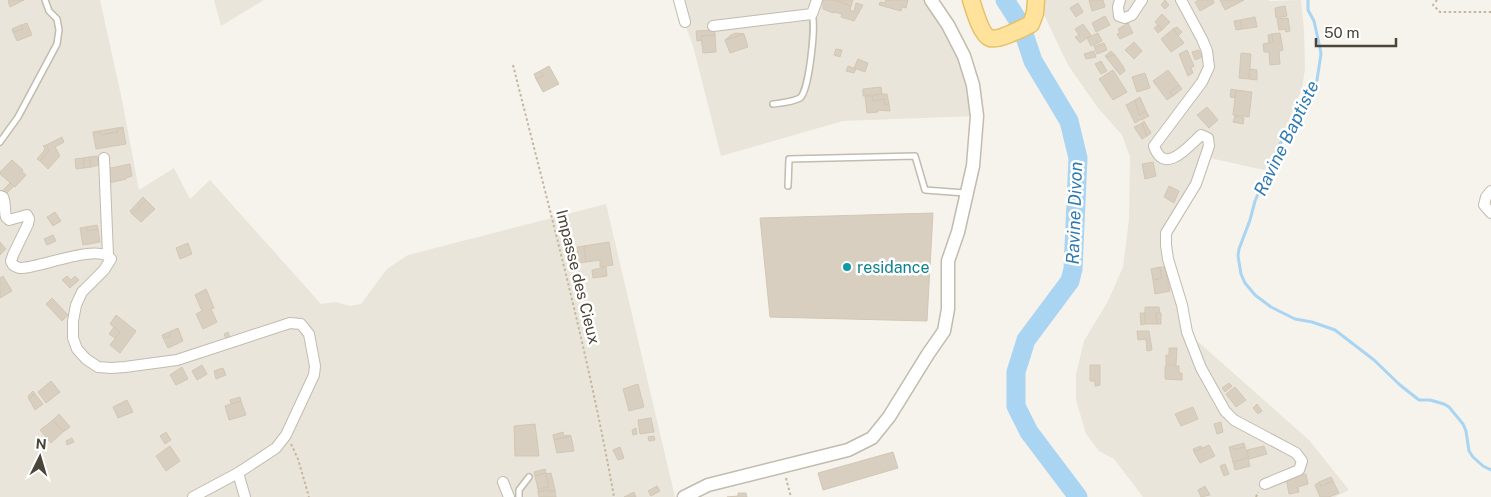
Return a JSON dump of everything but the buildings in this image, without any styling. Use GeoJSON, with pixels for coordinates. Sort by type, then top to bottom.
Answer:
{"type":"FeatureCollection","features":[{"type":"Feature","properties":{"kind":"main road"},"geometry":{"type":"LineString","coordinates":[[971,0],[985,34],[990,38],[998,38],[1031,24],[1035,13],[1036,0]]}},
{"type":"Feature","properties":{"kind":"street"},"geometry":{"type":"LineString","coordinates":[[679,0],[685,22]]}},
{"type":"Feature","properties":{"kind":"street"},"geometry":{"type":"LineString","coordinates":[[713,26],[812,14],[817,0]]}},
{"type":"Feature","properties":{"kind":"street"},"geometry":{"type":"LineString","coordinates":[[684,497],[708,485],[848,450],[872,438],[889,417],[944,331],[948,309],[948,261],[958,232],[973,166],[977,116],[973,85],[964,56],[948,25],[931,0]]}},
{"type":"Feature","properties":{"kind":"street"},"geometry":{"type":"LineString","coordinates":[[1120,0],[1118,6],[1119,16],[1125,18],[1132,15],[1142,0]]}},
{"type":"Feature","properties":{"kind":"street"},"geometry":{"type":"LineString","coordinates":[[1181,0],[1205,45],[1208,67],[1202,82],[1154,146],[1157,155],[1171,159],[1180,154],[1201,135],[1208,138],[1209,146],[1196,184],[1166,232],[1168,258],[1192,348],[1225,411],[1234,420],[1296,453],[1302,461],[1299,470],[1265,484]]}},
{"type":"Feature","properties":{"kind":"street"},"geometry":{"type":"LineString","coordinates":[[104,158],[108,255],[110,259],[104,270],[82,292],[76,306],[73,321],[73,338],[76,349],[86,358],[98,366],[111,368],[126,367],[177,360],[290,323],[301,324],[310,334],[315,366],[314,375],[286,435],[276,448],[238,473],[193,497]]}},
{"type":"Feature","properties":{"kind":"street"},"geometry":{"type":"LineString","coordinates":[[1491,191],[1486,197],[1484,204],[1491,213]]}},
{"type":"Feature","properties":{"kind":"street"},"geometry":{"type":"LineString","coordinates":[[0,196],[6,202],[4,210],[6,218],[9,220],[27,215],[29,219],[13,255],[11,261],[13,266],[20,268],[61,258],[101,253],[108,255]]}},
{"type":"Feature","properties":{"kind":"street"},"geometry":{"type":"LineString","coordinates":[[238,473],[245,497]]}},
{"type":"Feature","properties":{"kind":"street"},"geometry":{"type":"LineString","coordinates":[[503,482],[509,497]]}},
{"type":"Feature","properties":{"kind":"lane"},"geometry":{"type":"LineString","coordinates":[[0,142],[18,117],[57,44],[59,30],[56,18],[49,11],[45,0]]}},
{"type":"Feature","properties":{"kind":"lane"},"geometry":{"type":"LineString","coordinates":[[773,104],[800,98],[805,92],[813,32],[814,20],[812,14]]}},
{"type":"Feature","properties":{"kind":"lane"},"geometry":{"type":"LineString","coordinates":[[788,186],[789,159],[915,156],[925,190],[967,193]]}},
{"type":"Feature","properties":{"kind":"lane"},"geometry":{"type":"LineString","coordinates":[[519,497],[519,490],[528,477]]}},
{"type":"Feature","properties":{"kind":"path"},"geometry":{"type":"LineString","coordinates":[[1437,0],[1432,5],[1440,12],[1491,12]]}},
{"type":"Feature","properties":{"kind":"path","name":"Impasse des Cieux"},"geometry":{"type":"LineString","coordinates":[[512,65],[576,314],[604,439],[614,497]]}},
{"type":"Feature","properties":{"kind":"path"},"geometry":{"type":"LineString","coordinates":[[286,435],[298,459],[309,497]]}},
{"type":"Feature","properties":{"kind":"path"},"geometry":{"type":"LineString","coordinates":[[783,466],[791,497]]}},
{"type":"Feature","properties":{"kind":"shaded area"},"geometry":{"type":"Polygon","coordinates":[[[0,0],[100,0],[139,190],[174,168],[190,199],[210,180],[321,304],[336,302],[350,306],[361,304],[387,269],[408,255],[606,204],[675,497],[0,497],[0,0]]]}},
{"type":"Feature","properties":{"kind":"shaded area"},"geometry":{"type":"Polygon","coordinates":[[[214,0],[264,0],[221,26],[214,0]]]}},
{"type":"Feature","properties":{"kind":"shaded area"},"geometry":{"type":"Polygon","coordinates":[[[676,0],[931,0],[948,25],[977,116],[843,121],[721,156],[693,46],[676,0]]]}},
{"type":"Feature","properties":{"kind":"shaded area"},"geometry":{"type":"Polygon","coordinates":[[[1037,0],[1301,0],[1305,69],[1302,88],[1269,171],[1205,157],[1166,232],[1187,332],[1309,440],[1349,490],[1335,497],[1143,497],[1114,459],[1099,451],[1086,434],[1076,400],[1076,374],[1084,341],[1108,301],[1123,267],[1129,219],[1130,157],[1122,135],[1098,108],[1068,65],[1037,0]]]}},
{"type":"Feature","properties":{"kind":"waterway","name":"Ravine Divon"},"geometry":{"type":"LineString","coordinates":[[1005,0],[1021,25],[1033,61],[1069,121],[1078,158],[1073,269],[1070,281],[1026,340],[1016,372],[1016,406],[1029,432],[1078,497]]}},
{"type":"Feature","properties":{"kind":"waterway","name":"Ravine Baptiste"},"geometry":{"type":"LineString","coordinates":[[1308,0],[1308,10],[1314,21],[1321,54],[1317,80],[1307,104],[1280,144],[1255,201],[1239,249],[1238,256],[1241,274],[1245,283],[1255,295],[1271,307],[1295,319],[1312,322],[1335,330],[1374,360],[1419,400],[1430,400],[1449,407],[1463,424],[1469,451],[1483,466],[1491,470]]}},
{"type":"Feature","properties":{"kind":"place","name":"residance"},"geometry":{"type":"Point","coordinates":[847,267]}}]}
